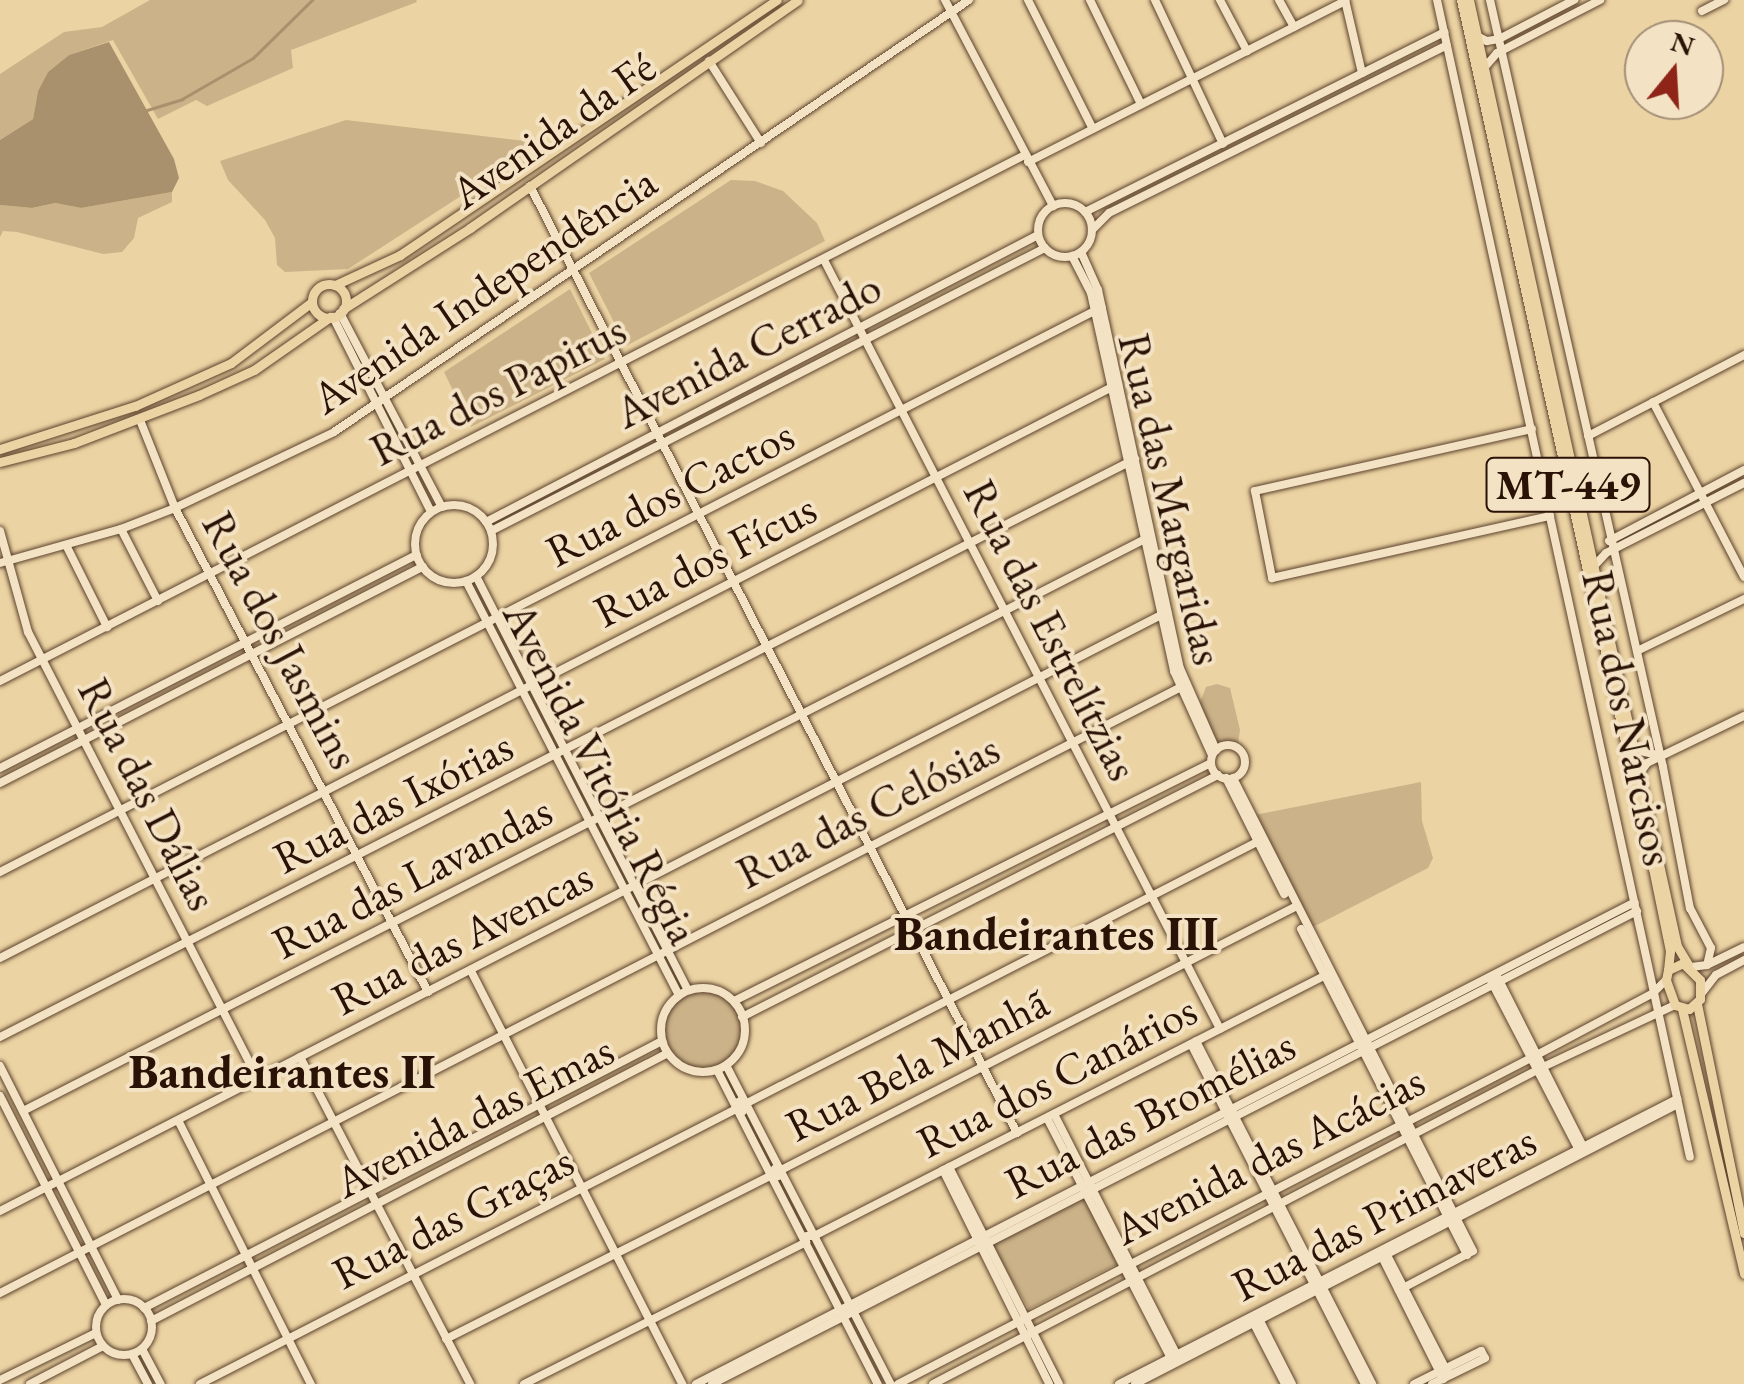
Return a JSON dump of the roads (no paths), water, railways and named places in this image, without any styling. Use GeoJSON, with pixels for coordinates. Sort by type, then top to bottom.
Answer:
{"type":"FeatureCollection","features":[{"type":"Feature","properties":{"kind":"main road","name":"Avenida da Fé"},"geometry":{"type":"LineString","coordinates":[[335,285],[400,255],[777,0]]}},
{"type":"Feature","properties":{"kind":"main road","name":"Avenida da Fé"},"geometry":{"type":"LineString","coordinates":[[0,462],[140,420],[254,370],[530,186],[798,0]]}},
{"type":"Feature","properties":{"kind":"main road","name":"MT-449"},"geometry":{"type":"LineString","coordinates":[[1465,0],[1477,36],[1678,946],[1700,980],[1699,999],[1744,1233]]}},
{"type":"Feature","properties":{"kind":"main road","name":"MT-449"},"geometry":{"type":"LineString","coordinates":[[1465,0],[1653,868],[1670,952],[1667,975],[1679,1007],[1744,1274]]}},
{"type":"Feature","properties":{"kind":"main road"},"geometry":{"type":"LineString","coordinates":[[0,448],[135,406],[230,363],[312,302],[320,286],[335,285],[344,295],[337,314],[318,313],[312,302]]}},
{"type":"Feature","properties":{"kind":"main road"},"geometry":{"type":"LineString","coordinates":[[1667,975],[1689,965]]}},
{"type":"Feature","properties":{"kind":"main road"},"geometry":{"type":"LineString","coordinates":[[1679,1007],[1699,999]]}},
{"type":"Feature","properties":{"kind":"street"},"geometry":{"type":"LineString","coordinates":[[945,0],[1053,206]]}},
{"type":"Feature","properties":{"kind":"street","name":"Avenida Independência"},"geometry":{"type":"LineString","coordinates":[[4,562],[120,529],[294,455],[969,0]]}},
{"type":"Feature","properties":{"kind":"street"},"geometry":{"type":"LineString","coordinates":[[1028,0],[1093,129]]}},
{"type":"Feature","properties":{"kind":"street"},"geometry":{"type":"LineString","coordinates":[[1090,0],[1141,104]]}},
{"type":"Feature","properties":{"kind":"street"},"geometry":{"type":"LineString","coordinates":[[1155,0],[1223,144]]}},
{"type":"Feature","properties":{"kind":"street"},"geometry":{"type":"LineString","coordinates":[[1220,0],[1247,51]]}},
{"type":"Feature","properties":{"kind":"street"},"geometry":{"type":"LineString","coordinates":[[1280,0],[1294,27]]}},
{"type":"Feature","properties":{"kind":"street","name":"Rua dos Narcisos"},"geometry":{"type":"LineString","coordinates":[[1437,0],[1690,1156]]}},
{"type":"Feature","properties":{"kind":"street"},"geometry":{"type":"LineString","coordinates":[[1490,0],[1637,651],[1689,904],[1711,948],[1707,965]]}},
{"type":"Feature","properties":{"kind":"street"},"geometry":{"type":"LineString","coordinates":[[1477,36],[1499,38],[1574,0]]}},
{"type":"Feature","properties":{"kind":"street"},"geometry":{"type":"LineString","coordinates":[[1484,68],[1502,50],[1600,0]]}},
{"type":"Feature","properties":{"kind":"street"},"geometry":{"type":"LineString","coordinates":[[1702,11],[1724,0]]}},
{"type":"Feature","properties":{"kind":"street"},"geometry":{"type":"LineString","coordinates":[[1345,1],[1362,72]]}},
{"type":"Feature","properties":{"kind":"street","name":"Rua dos Papirus"},"geometry":{"type":"LineString","coordinates":[[0,681],[824,260],[1345,1]]}},
{"type":"Feature","properties":{"kind":"street"},"geometry":{"type":"LineString","coordinates":[[1085,212],[1444,32]]}},
{"type":"Feature","properties":{"kind":"street"},"geometry":{"type":"LineString","coordinates":[[1092,230],[1085,212],[1067,204],[1053,206],[1042,216],[1038,235],[1045,248],[1057,256],[1076,254],[1109,213],[1447,45]]}},
{"type":"Feature","properties":{"kind":"street"},"geometry":{"type":"LineString","coordinates":[[709,61],[761,143]]}},
{"type":"Feature","properties":{"kind":"street"},"geometry":{"type":"LineString","coordinates":[[530,186],[1017,1133]]}},
{"type":"Feature","properties":{"kind":"street","name":"Avenida Cerrado"},"geometry":{"type":"LineString","coordinates":[[489,527],[657,433],[1038,235]]}},
{"type":"Feature","properties":{"kind":"street","name":"Avenida Cerrado"},"geometry":{"type":"LineString","coordinates":[[489,527],[662,444],[1045,248]]}},
{"type":"Feature","properties":{"kind":"street","name":"Rua das Margaridas"},"geometry":{"type":"LineString","coordinates":[[1076,254],[1098,309],[1179,688],[1213,756]]}},
{"type":"Feature","properties":{"kind":"street","name":"Rua das Estrelítzias"},"geometry":{"type":"LineString","coordinates":[[824,260],[1220,1030]]}},
{"type":"Feature","properties":{"kind":"street","name":"Rua dos Cactos"},"geometry":{"type":"LineString","coordinates":[[0,872],[1098,309]]}},
{"type":"Feature","properties":{"kind":"street"},"geometry":{"type":"LineString","coordinates":[[337,314],[442,506]]}},
{"type":"Feature","properties":{"kind":"street"},"geometry":{"type":"LineString","coordinates":[[1588,436],[1744,355]]}},
{"type":"Feature","properties":{"kind":"street","name":"Rua dos Fícus"},"geometry":{"type":"LineString","coordinates":[[0,958],[1115,385]]}},
{"type":"Feature","properties":{"kind":"street"},"geometry":{"type":"LineString","coordinates":[[382,399],[431,512]]}},
{"type":"Feature","properties":{"kind":"street"},"geometry":{"type":"LineString","coordinates":[[1653,402],[1744,577]]}},
{"type":"Feature","properties":{"kind":"street","name":"Rua dos Jasmins"},"geometry":{"type":"LineString","coordinates":[[140,420],[175,508],[428,992]]}},
{"type":"Feature","properties":{"kind":"street"},"geometry":{"type":"LineString","coordinates":[[1532,430],[1254,491],[1272,578],[1550,516]]}},
{"type":"Feature","properties":{"kind":"street","name":"Rua das Ixórias"},"geometry":{"type":"LineString","coordinates":[[0,1038],[1131,461]]}},
{"type":"Feature","properties":{"kind":"street"},"geometry":{"type":"LineString","coordinates":[[1595,564],[1611,545],[1744,470]]}},
{"type":"Feature","properties":{"kind":"street"},"geometry":{"type":"LineString","coordinates":[[1588,536],[1611,545],[1744,483]]}},
{"type":"Feature","properties":{"kind":"street"},"geometry":{"type":"LineString","coordinates":[[442,506],[464,506],[489,527],[489,561],[466,581],[442,581],[423,567],[416,555],[417,531],[431,512],[442,506]]}},
{"type":"Feature","properties":{"kind":"street"},"geometry":{"type":"LineString","coordinates":[[120,529],[158,601]]}},
{"type":"Feature","properties":{"kind":"street","name":"Rua das Dálias"},"geometry":{"type":"LineString","coordinates":[[0,532],[4,562],[42,659],[258,1079]]}},
{"type":"Feature","properties":{"kind":"street","name":"Rua das Lavandas"},"geometry":{"type":"LineString","coordinates":[[24,1112],[1148,538]]}},
{"type":"Feature","properties":{"kind":"street"},"geometry":{"type":"LineString","coordinates":[[66,545],[107,627]]}},
{"type":"Feature","properties":{"kind":"street"},"geometry":{"type":"LineString","coordinates":[[0,768],[416,555]]}},
{"type":"Feature","properties":{"kind":"street"},"geometry":{"type":"LineString","coordinates":[[0,783],[253,658],[423,567]]}},
{"type":"Feature","properties":{"kind":"street","name":"Avenida Vitória Régia"},"geometry":{"type":"LineString","coordinates":[[476,576],[491,620]]}},
{"type":"Feature","properties":{"kind":"street","name":"Avenida Vitória Régia"},"geometry":{"type":"LineString","coordinates":[[466,581],[600,818],[630,889]]}},
{"type":"Feature","properties":{"kind":"street"},"geometry":{"type":"LineString","coordinates":[[1637,651],[1744,598]]}},
{"type":"Feature","properties":{"kind":"street","name":"Rua das Margaridas"},"geometry":{"type":"LineString","coordinates":[[1163,614],[1184,683],[1213,756]]}},
{"type":"Feature","properties":{"kind":"street","name":"Rua das Avencas"},"geometry":{"type":"LineString","coordinates":[[0,1211],[1163,614]]}},
{"type":"Feature","properties":{"kind":"street","name":"Rua das Celósias"},"geometry":{"type":"LineString","coordinates":[[0,1293],[1179,688]]}},
{"type":"Feature","properties":{"kind":"street"},"geometry":{"type":"LineString","coordinates":[[1640,773],[1660,756],[1744,716]]}},
{"type":"Feature","properties":{"kind":"street"},"geometry":{"type":"LineString","coordinates":[[734,1001],[1109,814],[1230,745],[1242,753],[1243,768],[1226,777],[1116,827],[742,1016]]}},
{"type":"Feature","properties":{"kind":"street"},"geometry":{"type":"LineString","coordinates":[[1636,750],[1660,756]]}},
{"type":"Feature","properties":{"kind":"street","name":"Avenida Vitória Régia"},"geometry":{"type":"LineString","coordinates":[[561,754],[590,822],[688,990]]}},
{"type":"Feature","properties":{"kind":"street"},"geometry":{"type":"LineString","coordinates":[[1213,756],[1470,1253],[1401,1288]]}},
{"type":"Feature","properties":{"kind":"street"},"geometry":{"type":"LineString","coordinates":[[747,1103],[1260,841]]}},
{"type":"Feature","properties":{"kind":"street","name":"Rua das Bromélias"},"geometry":{"type":"LineString","coordinates":[[712,1384],[1636,906]]}},
{"type":"Feature","properties":{"kind":"street","name":"Rua Bela Manhã"},"geometry":{"type":"LineString","coordinates":[[446,1340],[770,1176],[778,1176],[781,1170],[1293,908]]}},
{"type":"Feature","properties":{"kind":"street"},"geometry":{"type":"LineString","coordinates":[[1689,965],[1707,965],[1744,947]]}},
{"type":"Feature","properties":{"kind":"street","name":"Avenida Vitória Régia"},"geometry":{"type":"LineString","coordinates":[[663,953],[679,996]]}},
{"type":"Feature","properties":{"kind":"street"},"geometry":{"type":"LineString","coordinates":[[1699,999],[1716,975],[1744,960]]}},
{"type":"Feature","properties":{"kind":"street"},"geometry":{"type":"LineString","coordinates":[[471,971],[682,1384]]}},
{"type":"Feature","properties":{"kind":"street","name":"Rua dos Canários"},"geometry":{"type":"LineString","coordinates":[[805,1241],[811,1243],[814,1236],[1327,975]]}},
{"type":"Feature","properties":{"kind":"street","name":"Avenida das Acácias"},"geometry":{"type":"LineString","coordinates":[[893,1384],[1534,1056],[1653,993],[1667,975]]}},
{"type":"Feature","properties":{"kind":"street"},"geometry":{"type":"LineString","coordinates":[[1494,979],[1583,1151]]}},
{"type":"Feature","properties":{"kind":"street"},"geometry":{"type":"LineString","coordinates":[[713,989],[734,1001],[742,1016],[742,1046],[722,1067],[684,1068],[668,1053],[662,1041],[664,1016],[679,996],[688,990],[713,989]]}},
{"type":"Feature","properties":{"kind":"street","name":"Avenida das Acácias"},"geometry":{"type":"LineString","coordinates":[[933,1384],[1657,1010],[1679,1007]]}},
{"type":"Feature","properties":{"kind":"street","name":"Avenida das Emas"},"geometry":{"type":"LineString","coordinates":[[144,1308],[662,1041]]}},
{"type":"Feature","properties":{"kind":"street"},"geometry":{"type":"LineString","coordinates":[[1194,1043],[1368,1384]]}},
{"type":"Feature","properties":{"kind":"street","name":"Avenida das Emas"},"geometry":{"type":"LineString","coordinates":[[151,1321],[668,1053]]}},
{"type":"Feature","properties":{"kind":"street"},"geometry":{"type":"LineString","coordinates":[[300,1057],[470,1384]]}},
{"type":"Feature","properties":{"kind":"street"},"geometry":{"type":"LineString","coordinates":[[0,1066],[4,1082],[24,1112],[118,1300]]}},
{"type":"Feature","properties":{"kind":"street"},"geometry":{"type":"LineString","coordinates":[[722,1067],[747,1103],[814,1236],[878,1384]]}},
{"type":"Feature","properties":{"kind":"street"},"geometry":{"type":"LineString","coordinates":[[722,1067],[736,1110],[805,1241],[893,1384]]}},
{"type":"Feature","properties":{"kind":"street"},"geometry":{"type":"LineString","coordinates":[[0,1096],[106,1305]]}},
{"type":"Feature","properties":{"kind":"street","name":"Rua das Primaveras"},"geometry":{"type":"LineString","coordinates":[[1135,1384],[1678,1102]]}},
{"type":"Feature","properties":{"kind":"street","name":"Rua das Graças"},"geometry":{"type":"LineString","coordinates":[[200,1384],[736,1110],[743,1111],[747,1103]]}},
{"type":"Feature","properties":{"kind":"street"},"geometry":{"type":"LineString","coordinates":[[1050,1116],[1176,1360]]}},
{"type":"Feature","properties":{"kind":"street"},"geometry":{"type":"LineString","coordinates":[[178,1120],[310,1384]]}},
{"type":"Feature","properties":{"kind":"street"},"geometry":{"type":"LineString","coordinates":[[946,1168],[1021,1319],[1059,1384]]}},
{"type":"Feature","properties":{"kind":"street"},"geometry":{"type":"LineString","coordinates":[[524,1384],[805,1241]]}},
{"type":"Feature","properties":{"kind":"street"},"geometry":{"type":"LineString","coordinates":[[1383,1253],[1445,1373]]}},
{"type":"Feature","properties":{"kind":"street"},"geometry":{"type":"LineString","coordinates":[[118,1300],[144,1308],[151,1321],[150,1339],[132,1354],[113,1354],[96,1333],[98,1318],[106,1305],[118,1300]]}},
{"type":"Feature","properties":{"kind":"street","name":"Rua das Bromélias"},"geometry":{"type":"LineString","coordinates":[[696,1384],[847,1311]]}},
{"type":"Feature","properties":{"kind":"street"},"geometry":{"type":"LineString","coordinates":[[1255,1319],[1288,1384]]}},
{"type":"Feature","properties":{"kind":"street"},"geometry":{"type":"LineString","coordinates":[[0,1380],[96,1333]]}},
{"type":"Feature","properties":{"kind":"street"},"geometry":{"type":"LineString","coordinates":[[1029,1334],[1050,1384]]}},
{"type":"Feature","properties":{"kind":"street"},"geometry":{"type":"LineString","coordinates":[[30,1384],[103,1346]]}},
{"type":"Feature","properties":{"kind":"street"},"geometry":{"type":"LineString","coordinates":[[142,1349],[161,1384]]}},
{"type":"Feature","properties":{"kind":"street"},"geometry":{"type":"LineString","coordinates":[[132,1354],[148,1384]]}},
{"type":"Feature","properties":{"kind":"street","name":"Rua das Primaveras"},"geometry":{"type":"LineString","coordinates":[[1120,1384],[1176,1360]]}},
{"type":"Feature","properties":{"kind":"street"},"geometry":{"type":"LineString","coordinates":[[1414,1384],[1445,1373]]}},
{"type":"Feature","properties":{"kind":"street"},"geometry":{"type":"LineString","coordinates":[[1432,1384],[1445,1373]]}},
{"type":"Feature","properties":{"kind":"waterway"},"geometry":{"type":"LineString","coordinates":[[147,110],[182,99],[253,58],[312,0]]}},
{"type":"Feature","properties":{"kind":"district","name":"Bandeirantes III"},"geometry":{"type":"Point","coordinates":[1056,934]}},
{"type":"Feature","properties":{"kind":"district","name":"Bandeirantes II"},"geometry":{"type":"Point","coordinates":[282,1072]}}]}
